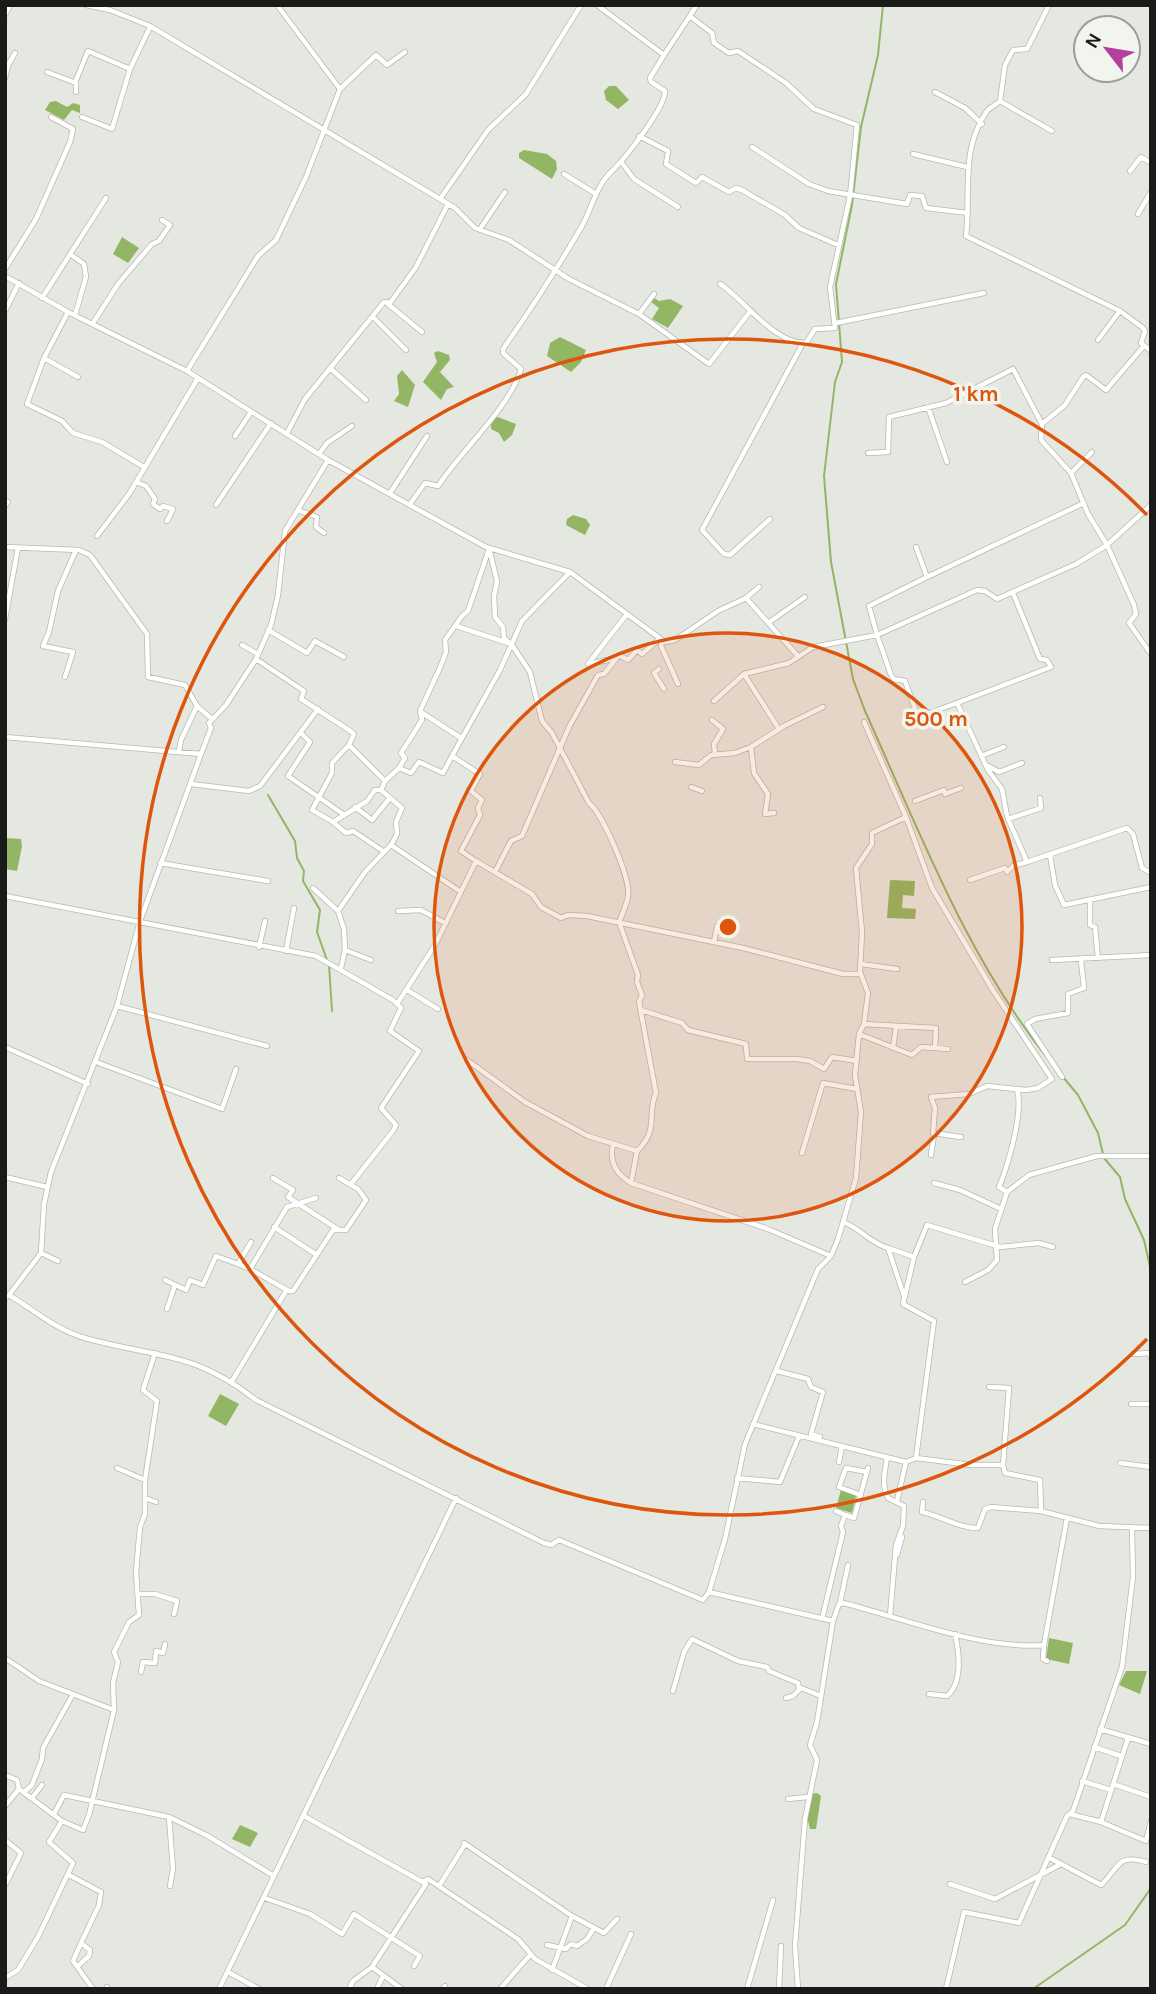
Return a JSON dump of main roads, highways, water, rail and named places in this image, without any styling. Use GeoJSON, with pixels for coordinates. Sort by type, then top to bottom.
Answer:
{"type":"FeatureCollection","features":[{"type":"Feature","properties":{"kind":"waterway"},"geometry":{"type":"LineString","coordinates":[[883,5],[878,55],[861,127],[852,205],[836,284],[842,362],[835,382],[824,476],[831,562],[853,679],[865,711],[968,935],[992,978],[1048,1059]]}},
{"type":"Feature","properties":{"kind":"waterway"},"geometry":{"type":"LineString","coordinates":[[268,795],[295,841],[297,858],[304,871],[303,881],[320,910],[317,932],[327,960]]}},
{"type":"Feature","properties":{"kind":"waterway"},"geometry":{"type":"LineString","coordinates":[[329,965],[332,1011]]}},
{"type":"Feature","properties":{"kind":"waterway"},"geometry":{"type":"LineString","coordinates":[[1063,1077],[1078,1095],[1098,1133],[1104,1158],[1120,1177],[1125,1199],[1144,1240],[1151,1271]]}},
{"type":"Feature","properties":{"kind":"waterway"},"geometry":{"type":"LineString","coordinates":[[1033,1989],[1125,1925],[1151,1888]]}}]}
